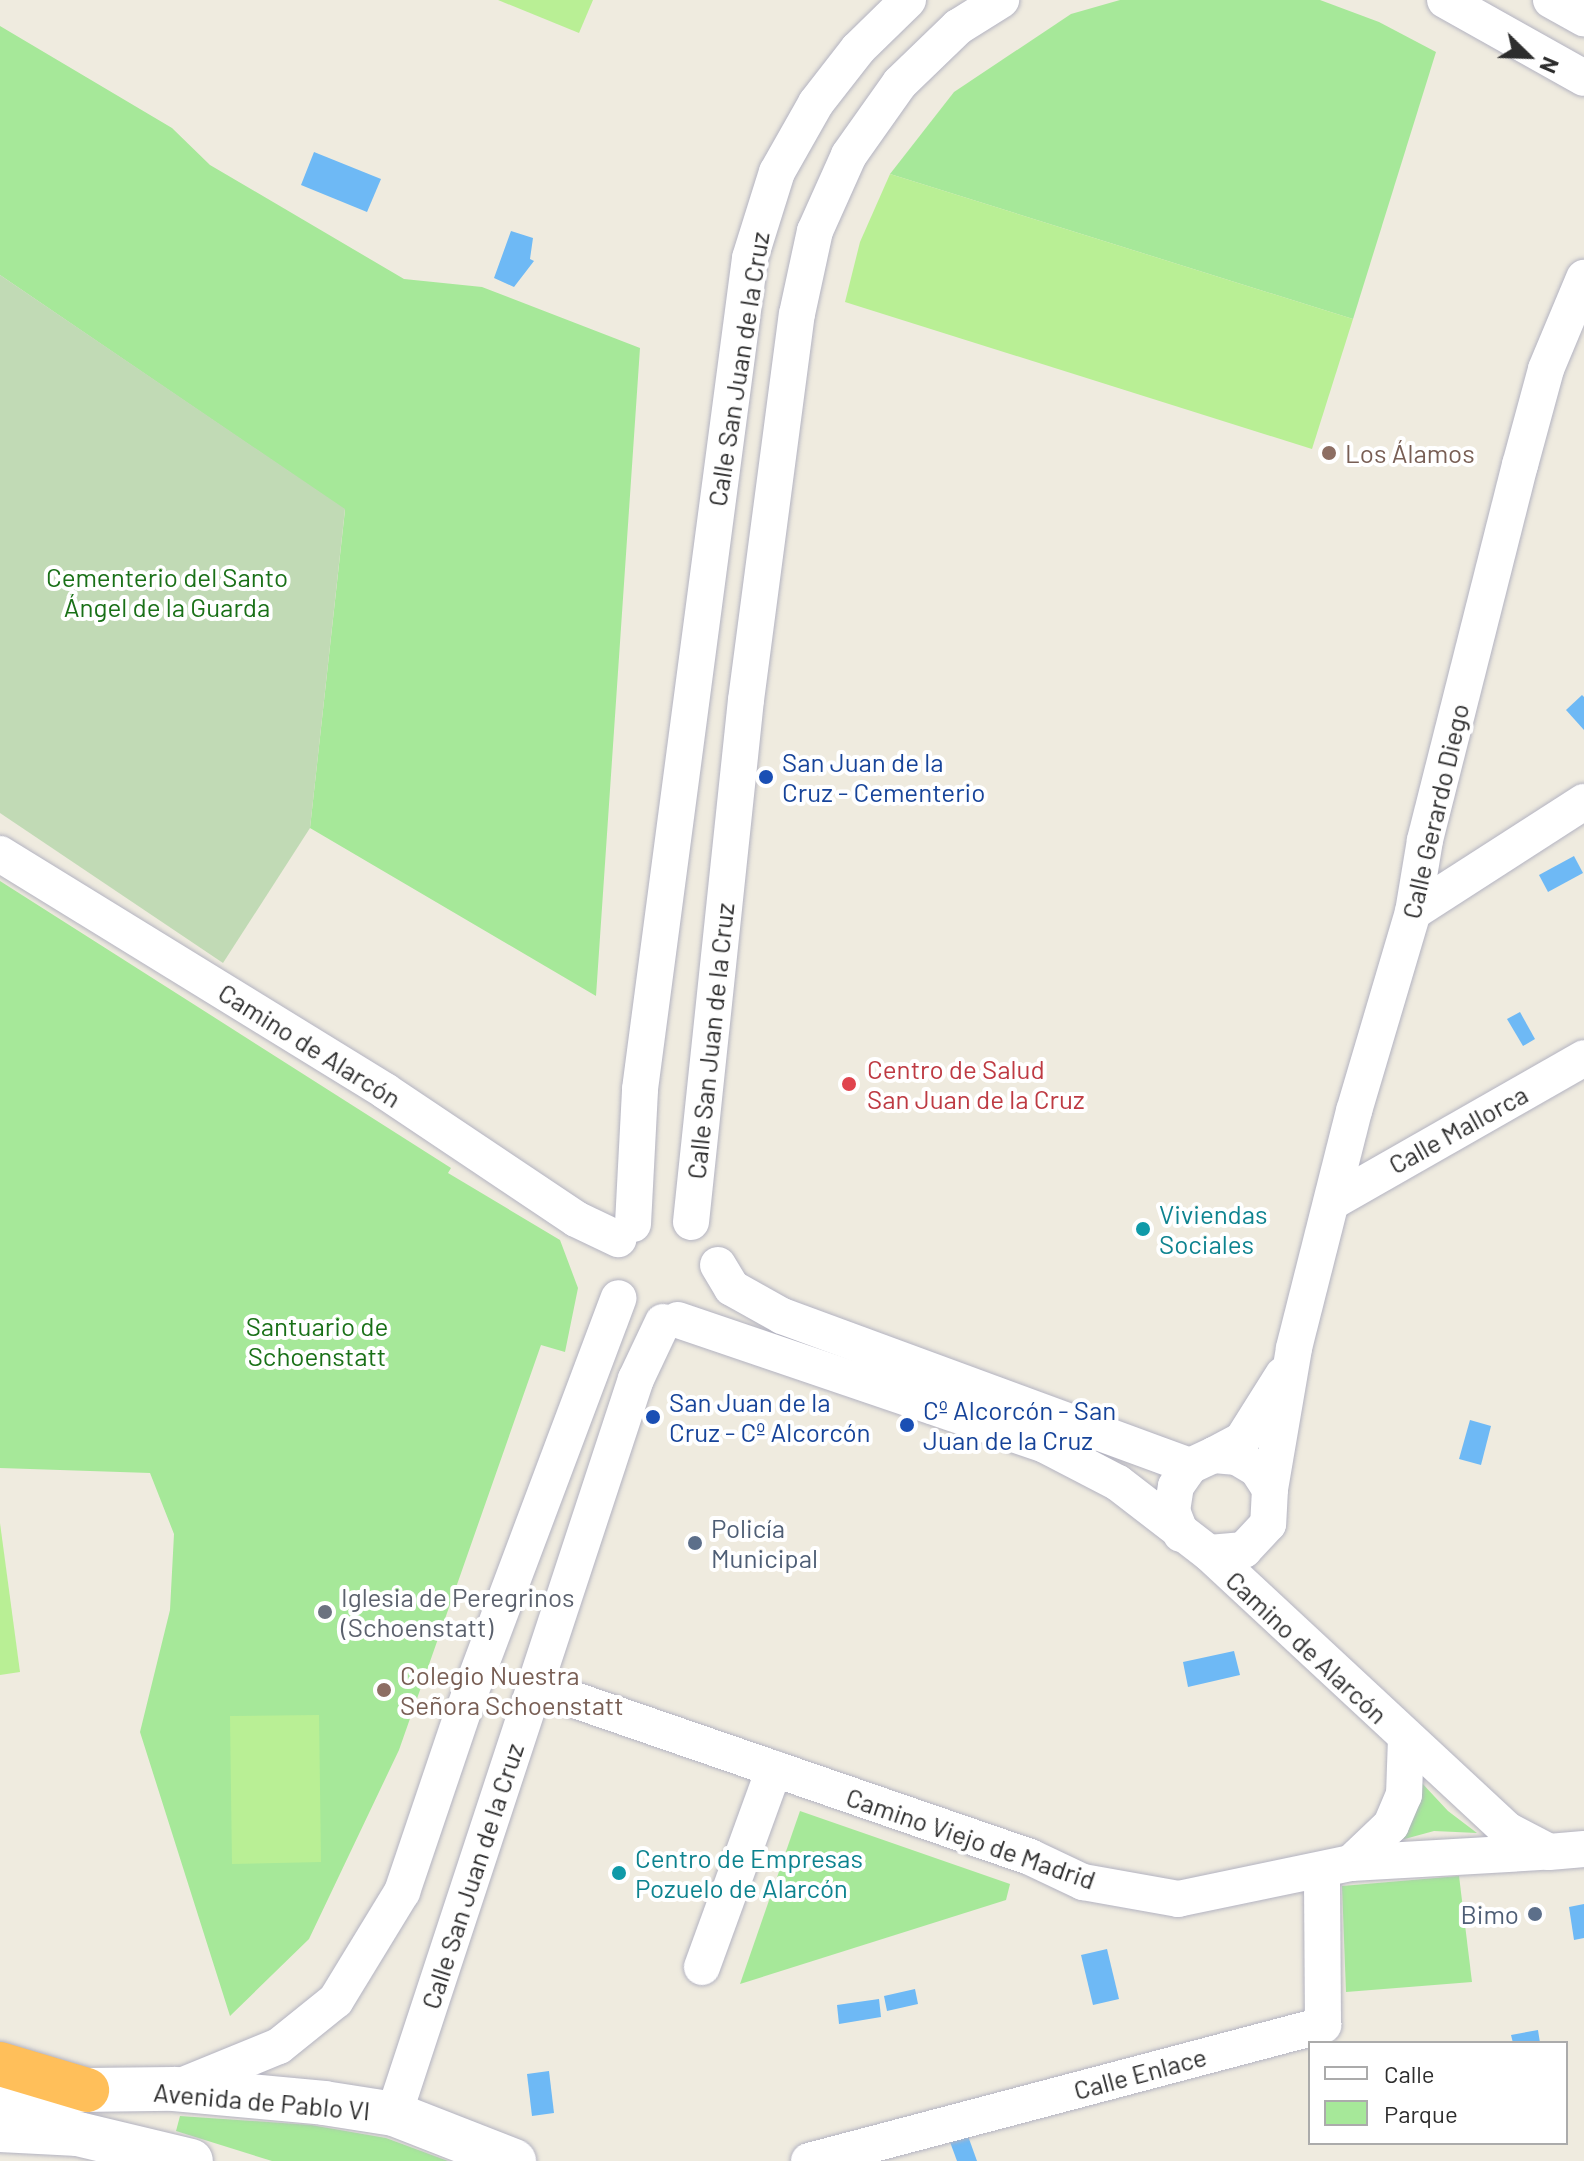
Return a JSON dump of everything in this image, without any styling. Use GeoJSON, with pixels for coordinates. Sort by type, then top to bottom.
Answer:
{"type":"FeatureCollection","features":[{"type":"Feature","properties":{"kind":"highway"},"geometry":{"type":"LineString","coordinates":[[0,2064],[87,2090]]}},
{"type":"Feature","properties":{"kind":"main road","name":"Avenida de Pablo VI"},"geometry":{"type":"LineString","coordinates":[[0,2091],[174,2089],[394,2114],[514,2161]]}},
{"type":"Feature","properties":{"kind":"main road"},"geometry":{"type":"LineString","coordinates":[[0,2130],[78,2134],[191,2161]]}},
{"type":"Feature","properties":{"kind":"street","name":"Calle San Juan de la Cruz"},"geometry":{"type":"LineString","coordinates":[[626,1232],[640,1089],[750,258],[777,172],[816,103],[858,49],[908,0]]}},
{"type":"Feature","properties":{"kind":"street","name":"Calle San Juan de la Cruz"},"geometry":{"type":"LineString","coordinates":[[691,1222],[746,700],[797,314],[815,231],[849,155],[900,83],[958,27],[1001,0]]}},
{"type":"Feature","properties":{"kind":"street"},"geometry":{"type":"LineString","coordinates":[[1445,0],[1584,78]]}},
{"type":"Feature","properties":{"kind":"street"},"geometry":{"type":"LineString","coordinates":[[1551,0],[1584,18]]}},
{"type":"Feature","properties":{"kind":"street","name":"Calle Gerardo Diego"},"geometry":{"type":"LineString","coordinates":[[1270,1489],[1294,1348],[1413,912],[1425,840],[1520,465],[1546,369],[1584,278]]}},
{"type":"Feature","properties":{"kind":"street"},"geometry":{"type":"LineString","coordinates":[[686,735],[724,704],[746,700]]}},
{"type":"Feature","properties":{"kind":"street"},"geometry":{"type":"LineString","coordinates":[[1413,912],[1584,802]]}},
{"type":"Feature","properties":{"kind":"street"},"geometry":{"type":"LineString","coordinates":[[676,819],[688,841],[727,859]]}},
{"type":"Feature","properties":{"kind":"street","name":"Camino de Alarcón"},"geometry":{"type":"LineString","coordinates":[[0,854],[385,1091],[576,1219],[626,1232]]}},
{"type":"Feature","properties":{"kind":"street","name":"Calle Mallorca"},"geometry":{"type":"LineString","coordinates":[[1332,1202],[1584,1058]]}},
{"type":"Feature","properties":{"kind":"street"},"geometry":{"type":"LineString","coordinates":[[718,1265],[707,1299],[671,1321],[638,1315],[619,1298],[610,1268],[626,1232],[662,1214],[691,1222],[710,1240],[718,1265],[732,1288],[782,1316],[1202,1460],[1237,1457],[1257,1469],[1270,1489],[1268,1524],[1244,1550],[1195,1544],[1172,1511],[1176,1486],[1202,1460]]}},
{"type":"Feature","properties":{"kind":"street"},"geometry":{"type":"LineString","coordinates":[[174,2089],[279,2046],[336,2000],[402,1892],[468,1697],[619,1298]]}},
{"type":"Feature","properties":{"kind":"street","name":"Calle San Juan de la Cruz"},"geometry":{"type":"LineString","coordinates":[[394,2114],[636,1379],[671,1321]]}},
{"type":"Feature","properties":{"kind":"street","name":"Camino de Alarcón"},"geometry":{"type":"LineString","coordinates":[[671,1321],[1045,1445],[1118,1483],[1195,1544],[1507,1830],[1567,1850]]}},
{"type":"Feature","properties":{"kind":"street","name":"Calle Gerardo Diego"},"geometry":{"type":"LineString","coordinates":[[1202,1460],[1242,1440],[1279,1385],[1294,1348]]}},
{"type":"Feature","properties":{"kind":"street","name":"Camino Viejo de Madrid"},"geometry":{"type":"LineString","coordinates":[[534,1686],[1097,1884],[1178,1899],[1336,1867],[1567,1850]]}},
{"type":"Feature","properties":{"kind":"street","name":"Camino de Alarcón"},"geometry":{"type":"LineString","coordinates":[[1336,1867],[1391,1825],[1404,1795],[1406,1739]]}},
{"type":"Feature","properties":{"kind":"street"},"geometry":{"type":"LineString","coordinates":[[702,1967],[774,1769]]}},
{"type":"Feature","properties":{"kind":"street","name":"Calle Enlace"},"geometry":{"type":"LineString","coordinates":[[809,2161],[1323,2025],[1336,1867]]}},
{"type":"Feature","properties":{"kind":"green space"},"geometry":{"type":"Polygon","coordinates":[[[498,0],[593,0],[579,33],[498,0]]]}},
{"type":"Feature","properties":{"kind":"green space"},"geometry":{"type":"Polygon","coordinates":[[[1120,0],[1320,0],[1379,22],[1436,52],[1353,319],[890,174],[954,92],[1071,14],[1120,0]]]}},
{"type":"Feature","properties":{"kind":"green space"},"geometry":{"type":"Polygon","coordinates":[[[0,26],[172,128],[210,165],[404,279],[482,287],[640,348],[596,996],[310,828],[345,510],[0,275],[0,26]]]}},
{"type":"Feature","properties":{"kind":"green space"},"geometry":{"type":"Polygon","coordinates":[[[890,174],[1353,319],[1312,449],[845,302],[860,242],[890,174]]]}},
{"type":"Feature","properties":{"kind":"green space","name":"Cementerio del Santo Ángel de la Guarda"},"geometry":{"type":"Polygon","coordinates":[[[0,275],[345,509],[310,828],[223,963],[0,813],[0,275]]]}},
{"type":"Feature","properties":{"kind":"green space","name":"Santuario de Schoenstatt"},"geometry":{"type":"Polygon","coordinates":[[[0,881],[451,1168],[448,1173],[560,1240],[578,1288],[565,1352],[541,1345],[399,1750],[309,1939],[230,2016],[140,1732],[170,1610],[174,1534],[150,1473],[0,1468],[0,881]]]}},
{"type":"Feature","properties":{"kind":"green space"},"geometry":{"type":"Polygon","coordinates":[[[0,1523],[20,1672],[0,1675],[0,1523]]]}},
{"type":"Feature","properties":{"kind":"green space"},"geometry":{"type":"Polygon","coordinates":[[[319,1715],[321,1862],[232,1864],[230,1716],[319,1715]]]}},
{"type":"Feature","properties":{"kind":"green space"},"geometry":{"type":"Polygon","coordinates":[[[1420,1781],[1448,1811],[1477,1833],[1434,1831],[1401,1840],[1416,1809],[1420,1781]]]}},
{"type":"Feature","properties":{"kind":"green space"},"geometry":{"type":"Polygon","coordinates":[[[800,1811],[1010,1884],[1006,1900],[740,1984],[800,1811]]]}},
{"type":"Feature","properties":{"kind":"green space"},"geometry":{"type":"Polygon","coordinates":[[[1459,1876],[1472,1982],[1346,1992],[1342,1886],[1459,1876]]]}},
{"type":"Feature","properties":{"kind":"green space"},"geometry":{"type":"Polygon","coordinates":[[[180,2116],[311,2125],[386,2138],[448,2161],[272,2161],[176,2131],[180,2116]]]}},
{"type":"Feature","properties":{"kind":"water"},"geometry":{"type":"Polygon","coordinates":[[[314,152],[381,179],[367,212],[301,185],[314,152]]]}},
{"type":"Feature","properties":{"kind":"water"},"geometry":{"type":"Polygon","coordinates":[[[511,231],[533,238],[530,259],[534,261],[514,287],[494,278],[511,231]]]}},
{"type":"Feature","properties":{"kind":"water"},"geometry":{"type":"Polygon","coordinates":[[[1582,695],[1584,697],[1584,730],[1566,710],[1582,695]]]}},
{"type":"Feature","properties":{"kind":"water"},"geometry":{"type":"Polygon","coordinates":[[[1574,856],[1583,873],[1548,892],[1539,875],[1574,856]]]}},
{"type":"Feature","properties":{"kind":"water"},"geometry":{"type":"Polygon","coordinates":[[[1520,1012],[1535,1039],[1523,1046],[1507,1019],[1520,1012]]]}},
{"type":"Feature","properties":{"kind":"water"},"geometry":{"type":"Polygon","coordinates":[[[1470,1420],[1491,1426],[1481,1465],[1459,1459],[1470,1420]]]}},
{"type":"Feature","properties":{"kind":"water"},"geometry":{"type":"Polygon","coordinates":[[[1234,1651],[1240,1675],[1188,1687],[1183,1662],[1234,1651]]]}},
{"type":"Feature","properties":{"kind":"water"},"geometry":{"type":"Polygon","coordinates":[[[1584,1904],[1584,1938],[1574,1940],[1569,1907],[1584,1904]]]}},
{"type":"Feature","properties":{"kind":"water"},"geometry":{"type":"Polygon","coordinates":[[[1107,1949],[1119,1999],[1093,2005],[1081,1955],[1107,1949]]]}},
{"type":"Feature","properties":{"kind":"water"},"geometry":{"type":"Polygon","coordinates":[[[915,1989],[918,2004],[887,2011],[884,1996],[915,1989]]]}},
{"type":"Feature","properties":{"kind":"water"},"geometry":{"type":"Polygon","coordinates":[[[879,1999],[881,2017],[839,2024],[837,2005],[879,1999]]]}},
{"type":"Feature","properties":{"kind":"water"},"geometry":{"type":"Polygon","coordinates":[[[1538,2030],[1540,2041],[1512,2041],[1511,2035],[1538,2030]]]}},
{"type":"Feature","properties":{"kind":"water"},"geometry":{"type":"Polygon","coordinates":[[[549,2071],[554,2113],[532,2116],[527,2074],[549,2071]]]}},
{"type":"Feature","properties":{"kind":"water"},"geometry":{"type":"Polygon","coordinates":[[[968,2136],[977,2161],[957,2161],[950,2142],[968,2136]]]}},
{"type":"Feature","properties":{"kind":"place","name":"Los Álamos"},"geometry":{"type":"Point","coordinates":[1329,453]}},
{"type":"Feature","properties":{"kind":"place","name":"San Juan de la Cruz - Cementerio"},"geometry":{"type":"Point","coordinates":[766,777]}},
{"type":"Feature","properties":{"kind":"place","name":"Centro de Salud San Juan de la Cruz"},"geometry":{"type":"Point","coordinates":[849,1084]}},
{"type":"Feature","properties":{"kind":"place","name":"Viviendas Sociales"},"geometry":{"type":"Point","coordinates":[1143,1229]}},
{"type":"Feature","properties":{"kind":"place","name":"San Juan de la Cruz - Cº Alcorcón"},"geometry":{"type":"Point","coordinates":[653,1417]}},
{"type":"Feature","properties":{"kind":"place","name":"Cº Alcorcón - San Juan de la Cruz"},"geometry":{"type":"Point","coordinates":[907,1425]}},
{"type":"Feature","properties":{"kind":"place","name":"Policía Municipal"},"geometry":{"type":"Point","coordinates":[695,1543]}},
{"type":"Feature","properties":{"kind":"place","name":"Iglesia de Peregrinos (Schoenstatt)"},"geometry":{"type":"Point","coordinates":[325,1612]}},
{"type":"Feature","properties":{"kind":"place","name":"Colegio Nuestra Señora Schoenstatt"},"geometry":{"type":"Point","coordinates":[384,1690]}},
{"type":"Feature","properties":{"kind":"place","name":"Centro de Empresas Pozuelo de Alarcón"},"geometry":{"type":"Point","coordinates":[619,1873]}},
{"type":"Feature","properties":{"kind":"place","name":"Bimo"},"geometry":{"type":"Point","coordinates":[1535,1914]}}]}
